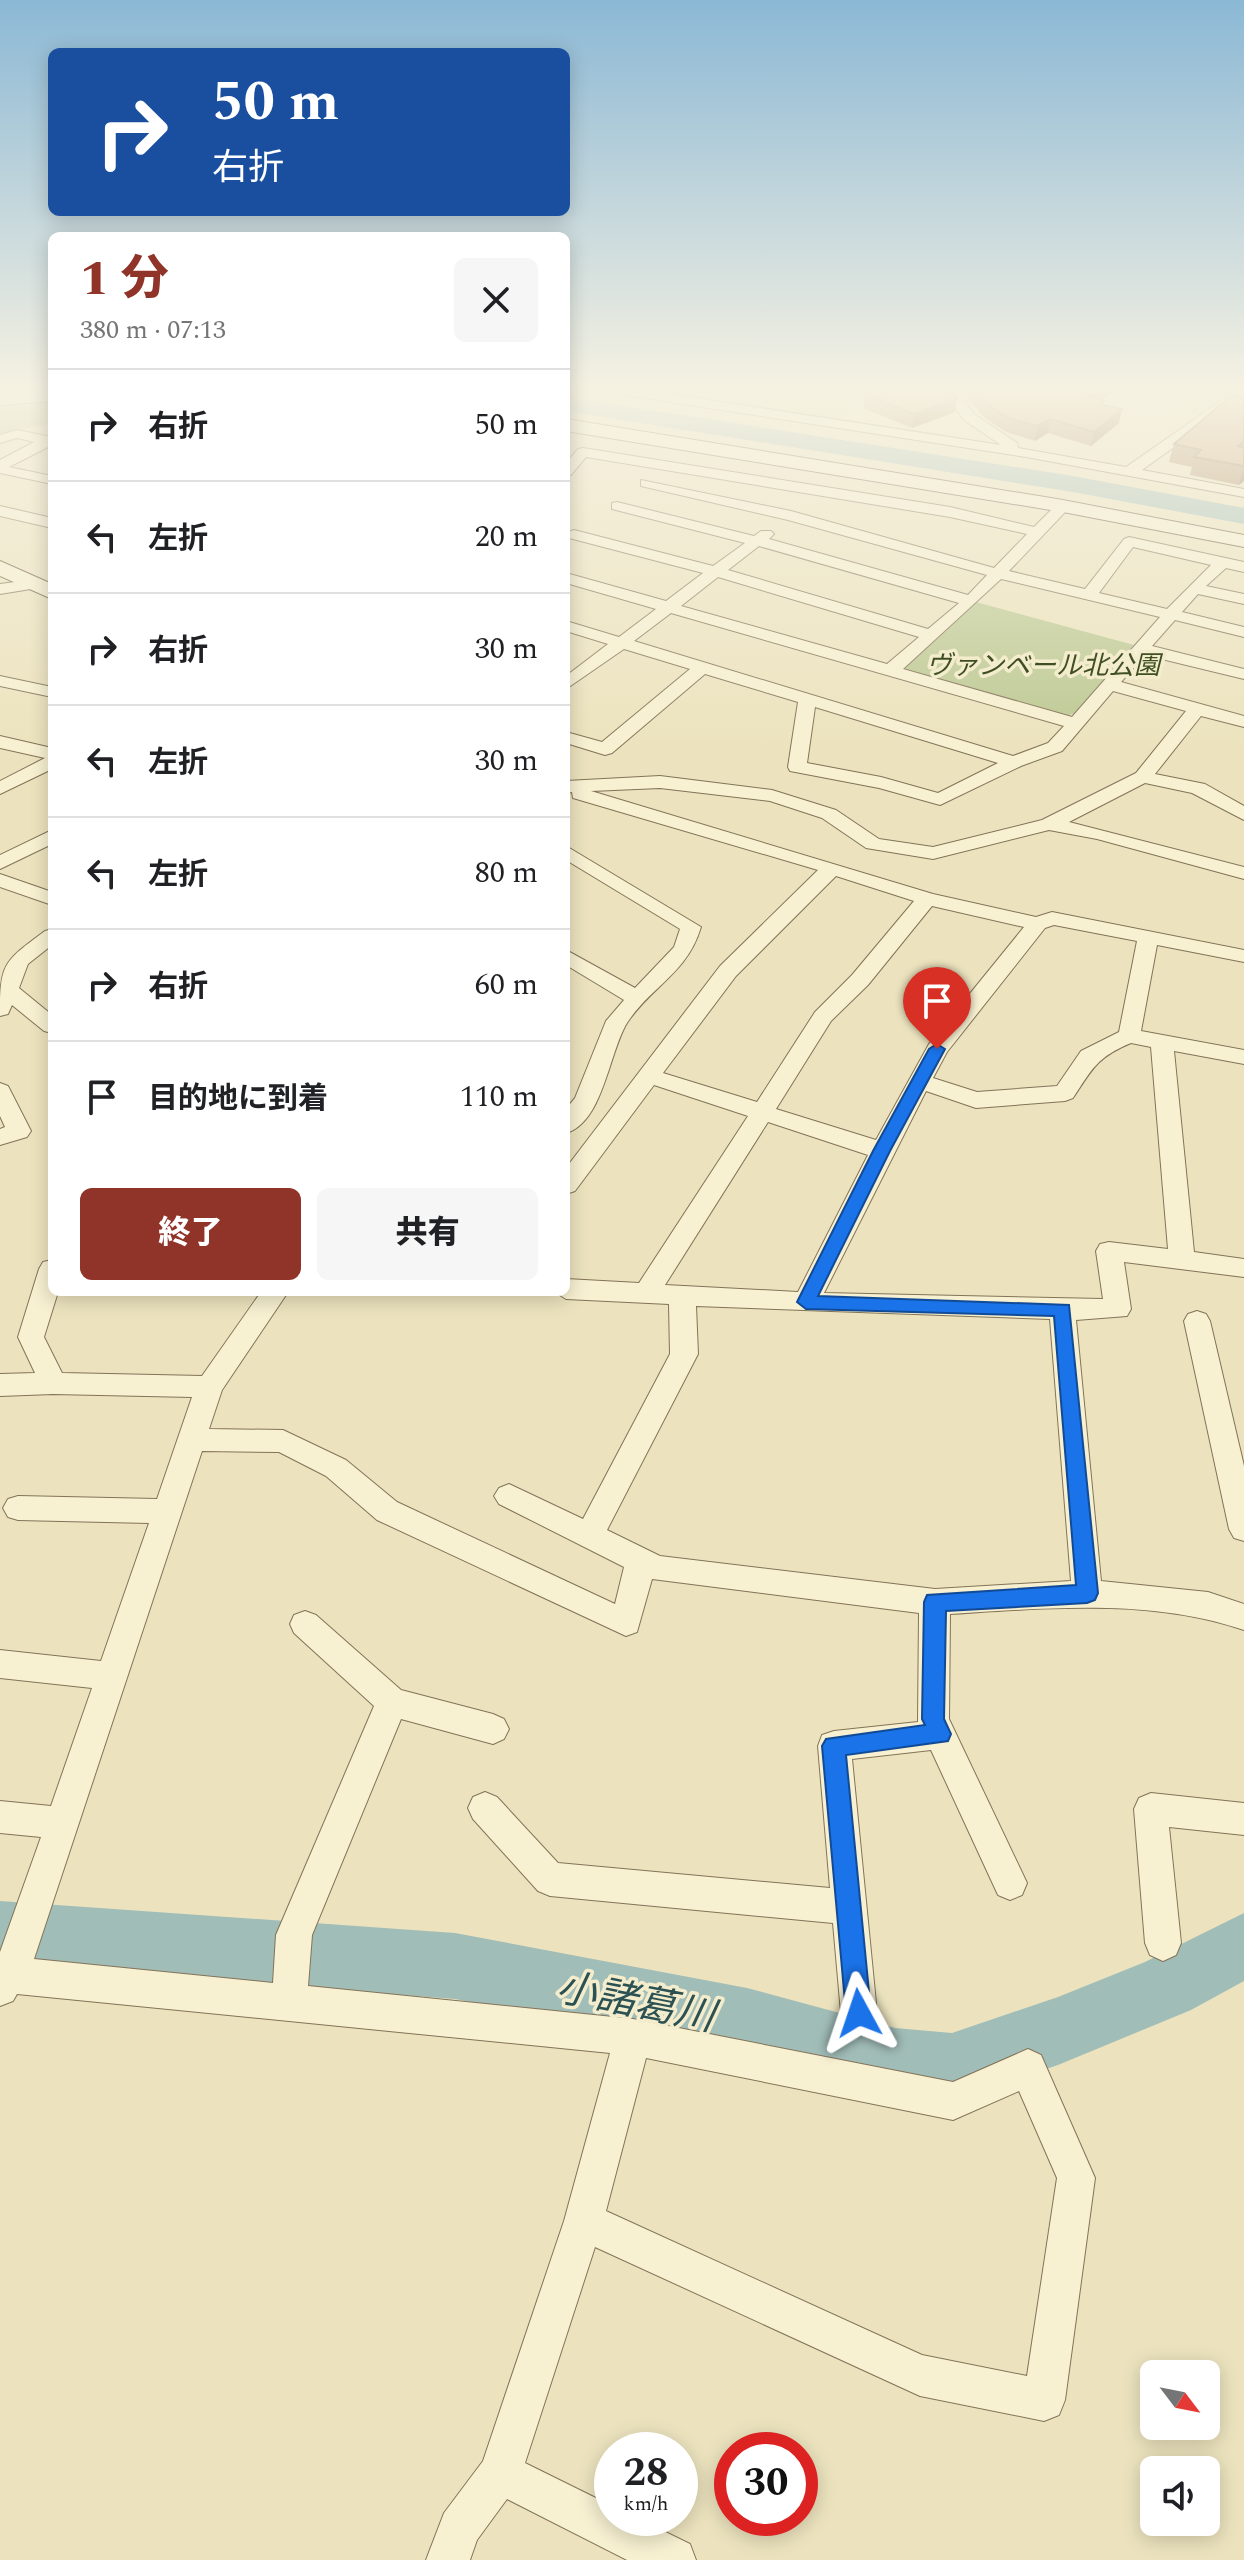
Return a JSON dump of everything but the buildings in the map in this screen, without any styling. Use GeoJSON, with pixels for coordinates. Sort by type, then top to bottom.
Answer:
{"type":"FeatureCollection","features":[{"type":"Feature","properties":{"kind":"street"},"geometry":{"type":"LineString","coordinates":[[570,537],[612,508]]}},
{"type":"Feature","properties":{"kind":"street"},"geometry":{"type":"LineString","coordinates":[[758,508],[996,573],[1091,593],[1244,632]]}},
{"type":"Feature","properties":{"kind":"street"},"geometry":{"type":"LineString","coordinates":[[928,508],[1038,532]]}},
{"type":"Feature","properties":{"kind":"street"},"geometry":{"type":"LineString","coordinates":[[891,670],[971,601],[1061,508]]}},
{"type":"Feature","properties":{"kind":"street"},"geometry":{"type":"LineString","coordinates":[[1076,508],[1244,541]]}},
{"type":"Feature","properties":{"kind":"street"},"geometry":{"type":"LineString","coordinates":[[0,511],[48,522]]}},
{"type":"Feature","properties":{"kind":"street"},"geometry":{"type":"LineString","coordinates":[[606,513],[757,541],[971,601]]}},
{"type":"Feature","properties":{"kind":"street"},"geometry":{"type":"LineString","coordinates":[[570,679],[791,516]]}},
{"type":"Feature","properties":{"kind":"street"},"geometry":{"type":"LineString","coordinates":[[570,537],[717,572],[932,636]]}},
{"type":"Feature","properties":{"kind":"street"},"geometry":{"type":"LineString","coordinates":[[1091,593],[1129,542],[1244,567]]}},
{"type":"Feature","properties":{"kind":"street"},"geometry":{"type":"LineString","coordinates":[[807,699],[797,767],[881,783],[940,799],[1014,762],[1055,747],[1194,588],[1223,562]]}},
{"type":"Feature","properties":{"kind":"street"},"geometry":{"type":"LineString","coordinates":[[0,568],[45,588]]}},
{"type":"Feature","properties":{"kind":"street"},"geometry":{"type":"LineString","coordinates":[[570,579],[1077,724]]}},
{"type":"Feature","properties":{"kind":"street"},"geometry":{"type":"LineString","coordinates":[[0,589],[45,588]]}},
{"type":"Feature","properties":{"kind":"street"},"geometry":{"type":"LineString","coordinates":[[1194,588],[1244,599]]}},
{"type":"Feature","properties":{"kind":"street"},"geometry":{"type":"LineString","coordinates":[[570,627],[1014,762]]}},
{"type":"Feature","properties":{"kind":"street"},"geometry":{"type":"LineString","coordinates":[[1143,649],[1244,674]]}},
{"type":"Feature","properties":{"kind":"street"},"geometry":{"type":"LineString","coordinates":[[570,738],[605,749],[703,667]]}},
{"type":"Feature","properties":{"kind":"street"},"geometry":{"type":"LineString","coordinates":[[0,681],[48,691]]}},
{"type":"Feature","properties":{"kind":"street"},"geometry":{"type":"LineString","coordinates":[[1111,685],[1244,722]]}},
{"type":"Feature","properties":{"kind":"street"},"geometry":{"type":"LineString","coordinates":[[570,789],[660,782],[772,796],[829,814],[873,844],[933,853],[1049,824],[1143,777],[1197,709]]}},
{"type":"Feature","properties":{"kind":"street"},"geometry":{"type":"LineString","coordinates":[[0,742],[48,753]]}},
{"type":"Feature","properties":{"kind":"street"},"geometry":{"type":"LineString","coordinates":[[0,788],[48,764]]}},
{"type":"Feature","properties":{"kind":"street"},"geometry":{"type":"LineString","coordinates":[[1143,777],[1198,788],[1242,810]]}},
{"type":"Feature","properties":{"kind":"street"},"geometry":{"type":"LineString","coordinates":[[570,790],[927,899],[1038,924]]}},
{"type":"Feature","properties":{"kind":"street"},"geometry":{"type":"LineString","coordinates":[[1049,824],[1113,836],[1244,873]]}},
{"type":"Feature","properties":{"kind":"street"},"geometry":{"type":"LineString","coordinates":[[0,863],[48,838]]}},
{"type":"Feature","properties":{"kind":"street"},"geometry":{"type":"LineString","coordinates":[[570,854],[691,927],[684,949],[617,1021],[576,1094]]}},
{"type":"Feature","properties":{"kind":"street"},"geometry":{"type":"LineString","coordinates":[[570,1180],[728,971],[832,868]]}},
{"type":"Feature","properties":{"kind":"street"},"geometry":{"type":"LineString","coordinates":[[0,880],[48,898]]}},
{"type":"Feature","properties":{"kind":"street"},"geometry":{"type":"LineString","coordinates":[[648,1291],[823,1017],[860,980],[927,899]]}},
{"type":"Feature","properties":{"kind":"street"},"geometry":{"type":"LineString","coordinates":[[806,1302],[937,1049],[1038,924],[1052,918],[1244,956]]}},
{"type":"Feature","properties":{"kind":"street"},"geometry":{"type":"LineString","coordinates":[[1129,1036],[1148,937]]}},
{"type":"Feature","properties":{"kind":"street"},"geometry":{"type":"LineString","coordinates":[[48,938],[9,962],[3,999],[48,1024]]}},
{"type":"Feature","properties":{"kind":"street"},"geometry":{"type":"LineString","coordinates":[[570,958],[637,999]]}},
{"type":"Feature","properties":{"kind":"street"},"geometry":{"type":"LineString","coordinates":[[919,1081],[976,1100],[1065,1093],[1076,1069],[1095,1049],[1129,1036],[1244,1057]]}},
{"type":"Feature","properties":{"kind":"street"},"geometry":{"type":"LineString","coordinates":[[1162,1041],[1182,1261]]}},
{"type":"Feature","properties":{"kind":"street"},"geometry":{"type":"LineString","coordinates":[[649,1076],[882,1151]]}},
{"type":"Feature","properties":{"kind":"street"},"geometry":{"type":"LineString","coordinates":[[0,1091],[19,1131],[0,1137]]}},
{"type":"Feature","properties":{"kind":"street"},"geometry":{"type":"LineString","coordinates":[[570,1289],[806,1302],[1118,1309],[1109,1251],[1244,1268]]}},
{"type":"Feature","properties":{"kind":"street"},"geometry":{"type":"LineString","coordinates":[[48,1282],[31,1337],[53,1383]]}},
{"type":"Feature","properties":{"kind":"street"},"geometry":{"type":"LineString","coordinates":[[590,1534],[684,1354],[682,1294]]}},
{"type":"Feature","properties":{"kind":"street"},"geometry":{"type":"LineString","coordinates":[[272,1296],[209,1387],[30,1916],[7,1973],[288,1992],[633,2037],[953,2101],[1028,2068],[1076,2178],[1044,2400],[920,2375],[584,2221]]}},
{"type":"Feature","properties":{"kind":"street"},"geometry":{"type":"LineString","coordinates":[[1062,1310],[1087,1593]]}},
{"type":"Feature","properties":{"kind":"street"},"geometry":{"type":"LineString","coordinates":[[1197,1321],[1244,1529]]}},
{"type":"Feature","properties":{"kind":"street"},"geometry":{"type":"LineString","coordinates":[[0,1385],[53,1383],[209,1387]]}},
{"type":"Feature","properties":{"kind":"street"},"geometry":{"type":"LineString","coordinates":[[191,1440],[283,1441],[336,1468],[387,1511],[626,1623],[641,1560]]}},
{"type":"Feature","properties":{"kind":"street"},"geometry":{"type":"LineString","coordinates":[[509,1496],[656,1568],[935,1602],[1087,1593],[1208,1605],[1244,1617]]}},
{"type":"Feature","properties":{"kind":"street"},"geometry":{"type":"LineString","coordinates":[[18,1508],[167,1511]]}},
{"type":"Feature","properties":{"kind":"street"},"geometry":{"type":"LineString","coordinates":[[935,1602],[933,1719],[1010,1883]]}},
{"type":"Feature","properties":{"kind":"street"},"geometry":{"type":"LineString","coordinates":[[305,1624],[392,1702],[493,1729]]}},
{"type":"Feature","properties":{"kind":"street"},"geometry":{"type":"LineString","coordinates":[[0,1664],[111,1676]]}},
{"type":"Feature","properties":{"kind":"street"},"geometry":{"type":"LineString","coordinates":[[288,1992],[294,1935],[392,1702]]}},
{"type":"Feature","properties":{"kind":"street"},"geometry":{"type":"LineString","coordinates":[[859,2013],[834,1746],[940,1734]]}},
{"type":"Feature","properties":{"kind":"street"},"geometry":{"type":"LineString","coordinates":[[485,1808],[550,1879],[849,1907]]}},
{"type":"Feature","properties":{"kind":"street"},"geometry":{"type":"LineString","coordinates":[[1163,1943],[1151,1809],[1244,1819]]}},
{"type":"Feature","properties":{"kind":"street"},"geometry":{"type":"LineString","coordinates":[[0,1817],[61,1823]]}},
{"type":"Feature","properties":{"kind":"street"},"geometry":{"type":"LineString","coordinates":[[448,2560],[459,2528],[500,2473],[584,2221],[633,2037]]}},
{"type":"Feature","properties":{"kind":"street"},"geometry":{"type":"LineString","coordinates":[[500,2473],[674,2560]]}},
{"type":"Feature","properties":{"kind":"green space","name":"ヴァンベール北公園"},"geometry":{"type":"Polygon","coordinates":[[[976,602],[1134,645],[1077,713],[1065,716],[908,673],[905,668],[976,602]]]}},
{"type":"Feature","properties":{"kind":"waterway"},"geometry":{"type":"LineString","coordinates":[[1204,508],[1244,516]]}},
{"type":"Feature","properties":{"kind":"waterway","name":"小諸葛川"},"geometry":{"type":"LineString","coordinates":[[0,1933],[455,1966],[747,2022],[895,2062],[952,2067],[1058,2031],[1167,1986],[1244,1946]]}},
{"type":"Feature","properties":{"kind":"route"},"geometry":{"type":"LineString","coordinates":[[859,2013],[834,1746],[940,1734],[933,1719],[935,1602],[1087,1593],[1062,1310],[806,1302],[937,1049]]}}]}
